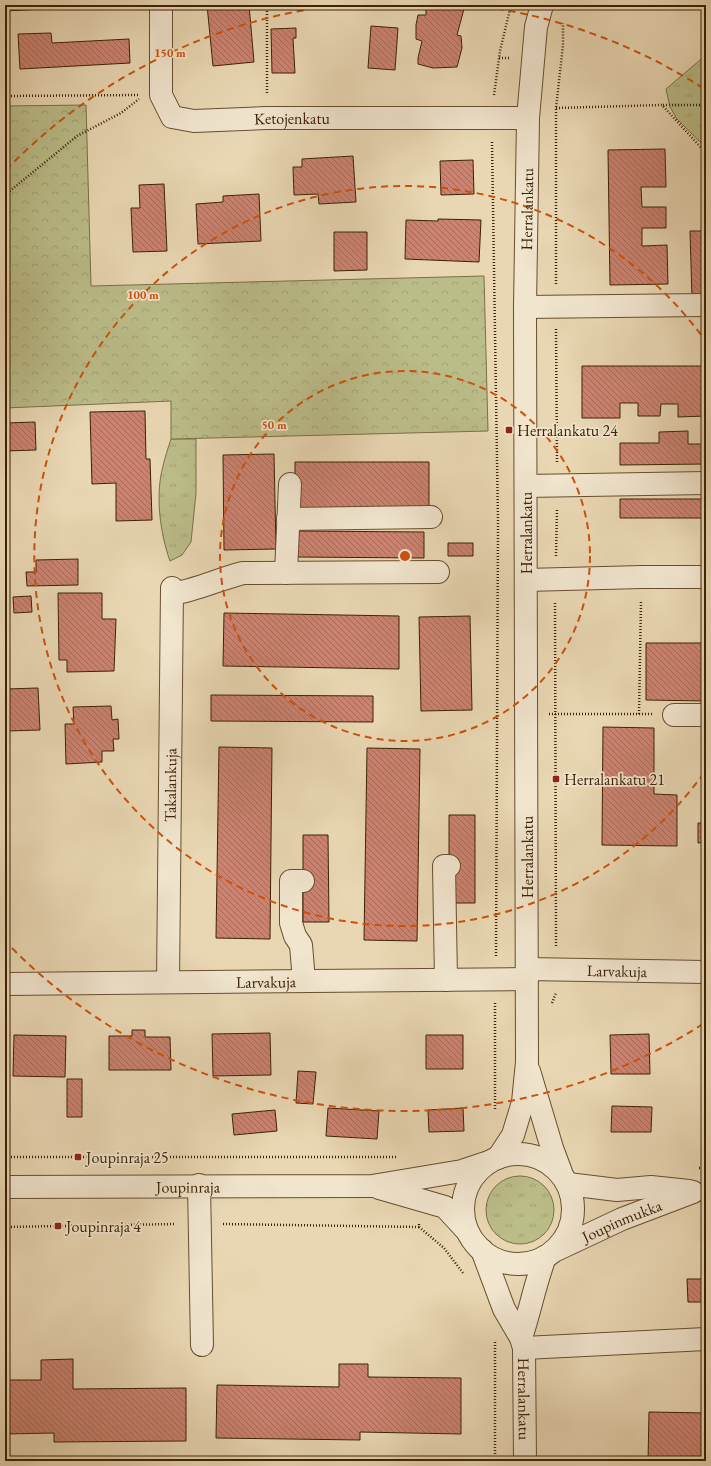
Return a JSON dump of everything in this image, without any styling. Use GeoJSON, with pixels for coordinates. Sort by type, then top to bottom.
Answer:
{"type":"FeatureCollection","features":[{"type":"Feature","properties":{"kind":"street","name":"Ketojenkatu"},"geometry":{"type":"LineString","coordinates":[[161,5],[161,95],[172,117],[194,121],[267,118],[493,118],[529,113]]}},
{"type":"Feature","properties":{"kind":"street","name":"Herralankatu"},"geometry":{"type":"LineString","coordinates":[[494,1160],[513,1135],[523,1102],[527,1062],[525,307],[529,113],[536,27],[542,5]]}},
{"type":"Feature","properties":{"kind":"street"},"geometry":{"type":"LineString","coordinates":[[525,307],[706,305]]}},
{"type":"Feature","properties":{"kind":"street"},"geometry":{"type":"LineString","coordinates":[[526,486],[706,483]]}},
{"type":"Feature","properties":{"kind":"street"},"geometry":{"type":"LineString","coordinates":[[290,484],[286,573],[438,572]]}},
{"type":"Feature","properties":{"kind":"street"},"geometry":{"type":"LineString","coordinates":[[288,519],[431,517]]}},
{"type":"Feature","properties":{"kind":"street","name":"Takalankuja"},"geometry":{"type":"LineString","coordinates":[[168,982],[172,591],[194,590],[218,580],[243,573],[286,573]]}},
{"type":"Feature","properties":{"kind":"street"},"geometry":{"type":"LineString","coordinates":[[526,580],[642,577],[706,578]]}},
{"type":"Feature","properties":{"kind":"street"},"geometry":{"type":"LineString","coordinates":[[674,715],[706,715]]}},
{"type":"Feature","properties":{"kind":"street"},"geometry":{"type":"LineString","coordinates":[[446,980],[444,866],[449,866]]}},
{"type":"Feature","properties":{"kind":"street"},"geometry":{"type":"LineString","coordinates":[[303,881],[291,881],[291,923],[295,936],[301,945],[304,981]]}},
{"type":"Feature","properties":{"kind":"street","name":"Larvakuja"},"geometry":{"type":"LineString","coordinates":[[5,984],[495,980],[527,974],[706,972]]}},
{"type":"Feature","properties":{"kind":"street","name":"Herralankatu"},"geometry":{"type":"LineString","coordinates":[[527,1062],[552,1148],[565,1181]]}},
{"type":"Feature","properties":{"kind":"street"},"geometry":{"type":"LineString","coordinates":[[512,1154],[527,1155],[540,1159],[553,1166],[565,1181],[572,1199],[573,1214],[570,1228],[563,1241],[549,1255],[529,1263],[512,1264],[496,1260],[482,1250],[468,1232],[464,1216],[464,1201],[468,1186],[477,1172],[494,1160],[512,1154]]}},
{"type":"Feature","properties":{"kind":"street","name":"Joupinraja"},"geometry":{"type":"LineString","coordinates":[[5,1187],[199,1185],[372,1186],[462,1171],[494,1160]]}},
{"type":"Feature","properties":{"kind":"street","name":"Joupinmukka"},"geometry":{"type":"LineString","coordinates":[[565,1181],[617,1190],[651,1187],[699,1191]]}},
{"type":"Feature","properties":{"kind":"street"},"geometry":{"type":"LineString","coordinates":[[199,1185],[202,1345]]}},
{"type":"Feature","properties":{"kind":"street","name":"Joupinraja"},"geometry":{"type":"LineString","coordinates":[[372,1186],[445,1207],[468,1232]]}},
{"type":"Feature","properties":{"kind":"street","name":"Joupinmukka"},"geometry":{"type":"LineString","coordinates":[[549,1255],[622,1219],[699,1191]]}},
{"type":"Feature","properties":{"kind":"street","name":"Herralankatu"},"geometry":{"type":"LineString","coordinates":[[482,1250],[504,1309],[522,1343]]}},
{"type":"Feature","properties":{"kind":"street","name":"Herralankatu"},"geometry":{"type":"LineString","coordinates":[[525,1461],[522,1343],[536,1283],[549,1255]]}},
{"type":"Feature","properties":{"kind":"street"},"geometry":{"type":"LineString","coordinates":[[522,1343],[706,1339]]}},
{"type":"Feature","properties":{"kind":"path"},"geometry":{"type":"LineString","coordinates":[[267,5],[267,118]]}},
{"type":"Feature","properties":{"kind":"path"},"geometry":{"type":"LineString","coordinates":[[493,1115],[495,1109],[498,522],[493,118],[500,51],[511,5]]}},
{"type":"Feature","properties":{"kind":"path"},"geometry":{"type":"LineString","coordinates":[[5,195],[77,136],[121,113],[143,95]]}},
{"type":"Feature","properties":{"kind":"path"},"geometry":{"type":"LineString","coordinates":[[529,113],[662,105],[706,105]]}},
{"type":"Feature","properties":{"kind":"path"},"geometry":{"type":"LineString","coordinates":[[662,105],[706,153]]}},
{"type":"Feature","properties":{"kind":"path"},"geometry":{"type":"LineString","coordinates":[[639,714],[642,577]]}},
{"type":"Feature","properties":{"kind":"path"},"geometry":{"type":"LineString","coordinates":[[526,714],[674,715]]}},
{"type":"Feature","properties":{"kind":"path"},"geometry":{"type":"LineString","coordinates":[[5,1157],[400,1157]]}},
{"type":"Feature","properties":{"kind":"path"},"geometry":{"type":"LineString","coordinates":[[698,1168],[706,1168]]}},
{"type":"Feature","properties":{"kind":"path"},"geometry":{"type":"LineString","coordinates":[[419,1200],[419,1227],[444,1248],[466,1276]]}},
{"type":"Feature","properties":{"kind":"path"},"geometry":{"type":"LineString","coordinates":[[495,1340],[495,1461]]}},
{"type":"Feature","properties":{"kind":"green space"},"geometry":{"type":"Polygon","coordinates":[[[706,55],[706,148],[677,119],[670,107],[666,89],[706,55]]]}},
{"type":"Feature","properties":{"kind":"green space"},"geometry":{"type":"Polygon","coordinates":[[[86,105],[91,286],[484,276],[488,431],[171,439],[171,401],[5,408],[5,106],[86,105]]]}},
{"type":"Feature","properties":{"kind":"green space"},"geometry":{"type":"Polygon","coordinates":[[[171,439],[196,439],[196,493],[191,542],[182,555],[170,561],[161,526],[159,489],[171,439]]]}},
{"type":"Feature","properties":{"kind":"green space"},"geometry":{"type":"Polygon","coordinates":[[[520,1176],[533,1178],[544,1186],[552,1197],[554,1210],[552,1223],[544,1234],[533,1242],[520,1244],[507,1242],[496,1234],[488,1223],[486,1210],[488,1197],[496,1186],[507,1178],[520,1176]]]}},
{"type":"Feature","properties":{"kind":"building"},"geometry":{"type":"Polygon","coordinates":[[[5,5],[117,5],[5,11],[5,5]]]}},
{"type":"Feature","properties":{"kind":"building"},"geometry":{"type":"Polygon","coordinates":[[[207,5],[249,5],[254,62],[213,66],[207,5]]]}},
{"type":"Feature","properties":{"kind":"building"},"geometry":{"type":"Polygon","coordinates":[[[426,5],[465,5],[457,35],[461,36],[462,48],[457,67],[433,68],[418,64],[422,41],[416,39],[416,25],[418,15],[426,15],[426,5]]]}},
{"type":"Feature","properties":{"kind":"building"},"geometry":{"type":"Polygon","coordinates":[[[371,26],[398,28],[395,70],[368,68],[371,26]]]}},
{"type":"Feature","properties":{"kind":"building"},"geometry":{"type":"Polygon","coordinates":[[[296,28],[296,38],[293,38],[295,73],[272,73],[271,29],[296,28]]]}},
{"type":"Feature","properties":{"kind":"building"},"geometry":{"type":"Polygon","coordinates":[[[51,33],[52,43],[129,39],[130,63],[20,69],[18,34],[51,33]]]}},
{"type":"Feature","properties":{"kind":"building"},"geometry":{"type":"Polygon","coordinates":[[[665,149],[666,187],[641,187],[642,207],[666,207],[666,228],[642,228],[642,246],[667,245],[668,284],[610,285],[608,150],[665,149]]]}},
{"type":"Feature","properties":{"kind":"building"},"geometry":{"type":"Polygon","coordinates":[[[353,156],[356,202],[319,204],[318,194],[294,195],[293,167],[302,167],[302,159],[353,156]]]}},
{"type":"Feature","properties":{"kind":"building"},"geometry":{"type":"Polygon","coordinates":[[[473,160],[474,194],[441,195],[440,161],[473,160]]]}},
{"type":"Feature","properties":{"kind":"building"},"geometry":{"type":"Polygon","coordinates":[[[164,184],[167,251],[133,252],[131,208],[140,208],[139,185],[164,184]]]}},
{"type":"Feature","properties":{"kind":"building"},"geometry":{"type":"Polygon","coordinates":[[[259,194],[261,241],[198,244],[196,204],[223,202],[223,196],[259,194]]]}},
{"type":"Feature","properties":{"kind":"building"},"geometry":{"type":"Polygon","coordinates":[[[438,219],[481,220],[479,262],[405,259],[406,220],[438,221],[438,219]]]}},
{"type":"Feature","properties":{"kind":"building"},"geometry":{"type":"Polygon","coordinates":[[[690,231],[706,231],[706,297],[692,298],[690,231]]]}},
{"type":"Feature","properties":{"kind":"building"},"geometry":{"type":"Polygon","coordinates":[[[334,232],[367,232],[367,270],[334,271],[334,232]]]}},
{"type":"Feature","properties":{"kind":"building"},"geometry":{"type":"Polygon","coordinates":[[[582,366],[706,366],[706,416],[678,417],[678,404],[661,404],[660,416],[638,416],[638,403],[620,403],[620,418],[582,418],[582,366]]]}},
{"type":"Feature","properties":{"kind":"building"},"geometry":{"type":"Polygon","coordinates":[[[145,411],[146,459],[150,459],[152,520],[116,521],[116,483],[92,484],[90,412],[145,411]]]}},
{"type":"Feature","properties":{"kind":"building"},"geometry":{"type":"Polygon","coordinates":[[[35,422],[36,450],[5,451],[5,423],[35,422]]]}},
{"type":"Feature","properties":{"kind":"building"},"geometry":{"type":"Polygon","coordinates":[[[688,431],[688,444],[706,444],[706,464],[620,465],[620,443],[659,443],[659,432],[688,431]]]}},
{"type":"Feature","properties":{"kind":"building"},"geometry":{"type":"Polygon","coordinates":[[[274,454],[276,549],[224,550],[223,455],[274,454]]]}},
{"type":"Feature","properties":{"kind":"building"},"geometry":{"type":"Polygon","coordinates":[[[295,462],[429,462],[429,511],[295,511],[295,462]]]}},
{"type":"Feature","properties":{"kind":"building"},"geometry":{"type":"Polygon","coordinates":[[[620,499],[706,499],[706,518],[620,518],[620,499]]]}},
{"type":"Feature","properties":{"kind":"building"},"geometry":{"type":"Polygon","coordinates":[[[5,520],[7,520],[8,541],[5,542],[5,520]]]}},
{"type":"Feature","properties":{"kind":"building"},"geometry":{"type":"Polygon","coordinates":[[[297,531],[424,532],[424,558],[296,557],[297,531]]]}},
{"type":"Feature","properties":{"kind":"building"},"geometry":{"type":"Polygon","coordinates":[[[448,543],[473,543],[473,556],[448,556],[448,543]]]}},
{"type":"Feature","properties":{"kind":"building"},"geometry":{"type":"Polygon","coordinates":[[[78,559],[78,585],[27,586],[26,572],[36,572],[36,560],[78,559]]]}},
{"type":"Feature","properties":{"kind":"building"},"geometry":{"type":"Polygon","coordinates":[[[58,593],[102,593],[102,619],[116,619],[114,671],[67,672],[67,660],[59,660],[58,593]]]}},
{"type":"Feature","properties":{"kind":"building"},"geometry":{"type":"Polygon","coordinates":[[[31,596],[32,612],[14,613],[13,597],[31,596]]]}},
{"type":"Feature","properties":{"kind":"building"},"geometry":{"type":"Polygon","coordinates":[[[224,613],[399,616],[399,669],[223,666],[224,613]]]}},
{"type":"Feature","properties":{"kind":"building"},"geometry":{"type":"Polygon","coordinates":[[[470,616],[472,710],[421,711],[419,617],[470,616]]]}},
{"type":"Feature","properties":{"kind":"building"},"geometry":{"type":"Polygon","coordinates":[[[646,643],[706,643],[706,701],[646,700],[646,643]]]}},
{"type":"Feature","properties":{"kind":"building"},"geometry":{"type":"Polygon","coordinates":[[[38,688],[40,730],[6,731],[5,689],[38,688]]]}},
{"type":"Feature","properties":{"kind":"building"},"geometry":{"type":"Polygon","coordinates":[[[211,695],[373,696],[373,722],[211,721],[211,695]]]}},
{"type":"Feature","properties":{"kind":"building"},"geometry":{"type":"Polygon","coordinates":[[[111,706],[112,720],[118,719],[119,739],[113,739],[114,751],[102,751],[102,762],[66,764],[65,724],[74,724],[73,707],[111,706]]]}},
{"type":"Feature","properties":{"kind":"building"},"geometry":{"type":"Polygon","coordinates":[[[603,727],[654,728],[654,794],[677,795],[677,846],[602,845],[603,727]]]}},
{"type":"Feature","properties":{"kind":"building"},"geometry":{"type":"Polygon","coordinates":[[[219,747],[272,748],[270,939],[216,938],[219,747]]]}},
{"type":"Feature","properties":{"kind":"building"},"geometry":{"type":"Polygon","coordinates":[[[367,748],[420,749],[417,941],[364,940],[367,748]]]}},
{"type":"Feature","properties":{"kind":"building"},"geometry":{"type":"Polygon","coordinates":[[[449,815],[475,815],[475,903],[449,903],[449,815]]]}},
{"type":"Feature","properties":{"kind":"building"},"geometry":{"type":"Polygon","coordinates":[[[698,823],[706,823],[706,842],[698,843],[698,823]]]}},
{"type":"Feature","properties":{"kind":"building"},"geometry":{"type":"Polygon","coordinates":[[[303,835],[328,835],[329,922],[303,922],[303,835]]]}},
{"type":"Feature","properties":{"kind":"building"},"geometry":{"type":"Polygon","coordinates":[[[132,1030],[145,1030],[145,1037],[170,1037],[171,1070],[109,1070],[109,1036],[132,1036],[132,1030]]]}},
{"type":"Feature","properties":{"kind":"building"},"geometry":{"type":"Polygon","coordinates":[[[270,1033],[271,1075],[213,1076],[212,1034],[270,1033]]]}},
{"type":"Feature","properties":{"kind":"building"},"geometry":{"type":"Polygon","coordinates":[[[649,1034],[650,1074],[611,1074],[610,1035],[649,1034]]]}},
{"type":"Feature","properties":{"kind":"building"},"geometry":{"type":"Polygon","coordinates":[[[14,1035],[66,1036],[65,1077],[13,1076],[14,1035]]]}},
{"type":"Feature","properties":{"kind":"building"},"geometry":{"type":"Polygon","coordinates":[[[426,1035],[463,1035],[463,1069],[426,1069],[426,1035]]]}},
{"type":"Feature","properties":{"kind":"building"},"geometry":{"type":"Polygon","coordinates":[[[702,1036],[706,1036],[706,1070],[703,1070],[702,1036]]]}},
{"type":"Feature","properties":{"kind":"building"},"geometry":{"type":"Polygon","coordinates":[[[298,1071],[316,1072],[313,1104],[296,1103],[298,1071]]]}},
{"type":"Feature","properties":{"kind":"building"},"geometry":{"type":"Polygon","coordinates":[[[67,1079],[82,1079],[82,1117],[67,1117],[67,1079]]]}},
{"type":"Feature","properties":{"kind":"building"},"geometry":{"type":"Polygon","coordinates":[[[612,1106],[652,1107],[651,1132],[611,1132],[612,1106]]]}},
{"type":"Feature","properties":{"kind":"building"},"geometry":{"type":"Polygon","coordinates":[[[328,1108],[379,1111],[377,1139],[326,1136],[328,1108]]]}},
{"type":"Feature","properties":{"kind":"building"},"geometry":{"type":"Polygon","coordinates":[[[463,1108],[464,1131],[429,1132],[428,1110],[463,1108]]]}},
{"type":"Feature","properties":{"kind":"building"},"geometry":{"type":"Polygon","coordinates":[[[275,1110],[277,1131],[234,1135],[232,1114],[275,1110]]]}},
{"type":"Feature","properties":{"kind":"building"},"geometry":{"type":"Polygon","coordinates":[[[687,1279],[706,1279],[706,1302],[688,1302],[687,1279]]]}},
{"type":"Feature","properties":{"kind":"building"},"geometry":{"type":"Polygon","coordinates":[[[73,1359],[73,1389],[186,1388],[186,1441],[54,1442],[54,1433],[5,1434],[5,1380],[41,1380],[41,1360],[73,1359]]]}},
{"type":"Feature","properties":{"kind":"building"},"geometry":{"type":"Polygon","coordinates":[[[339,1364],[368,1364],[368,1377],[461,1378],[461,1434],[360,1432],[360,1440],[216,1438],[217,1385],[339,1387],[339,1364]]]}},
{"type":"Feature","properties":{"kind":"building"},"geometry":{"type":"Polygon","coordinates":[[[649,1412],[706,1413],[706,1461],[648,1461],[649,1412]]]}},
{"type":"Feature","properties":{"kind":"place","name":"Herralankatu 24"},"geometry":{"type":"Point","coordinates":[509,430]}},
{"type":"Feature","properties":{"kind":"place","name":"Herralankatu 21"},"geometry":{"type":"Point","coordinates":[556,779]}},
{"type":"Feature","properties":{"kind":"place","name":"Joupinraja 25"},"geometry":{"type":"Point","coordinates":[78,1157]}},
{"type":"Feature","properties":{"kind":"place","name":"Joupinraja 4"},"geometry":{"type":"Point","coordinates":[58,1226]}}]}
